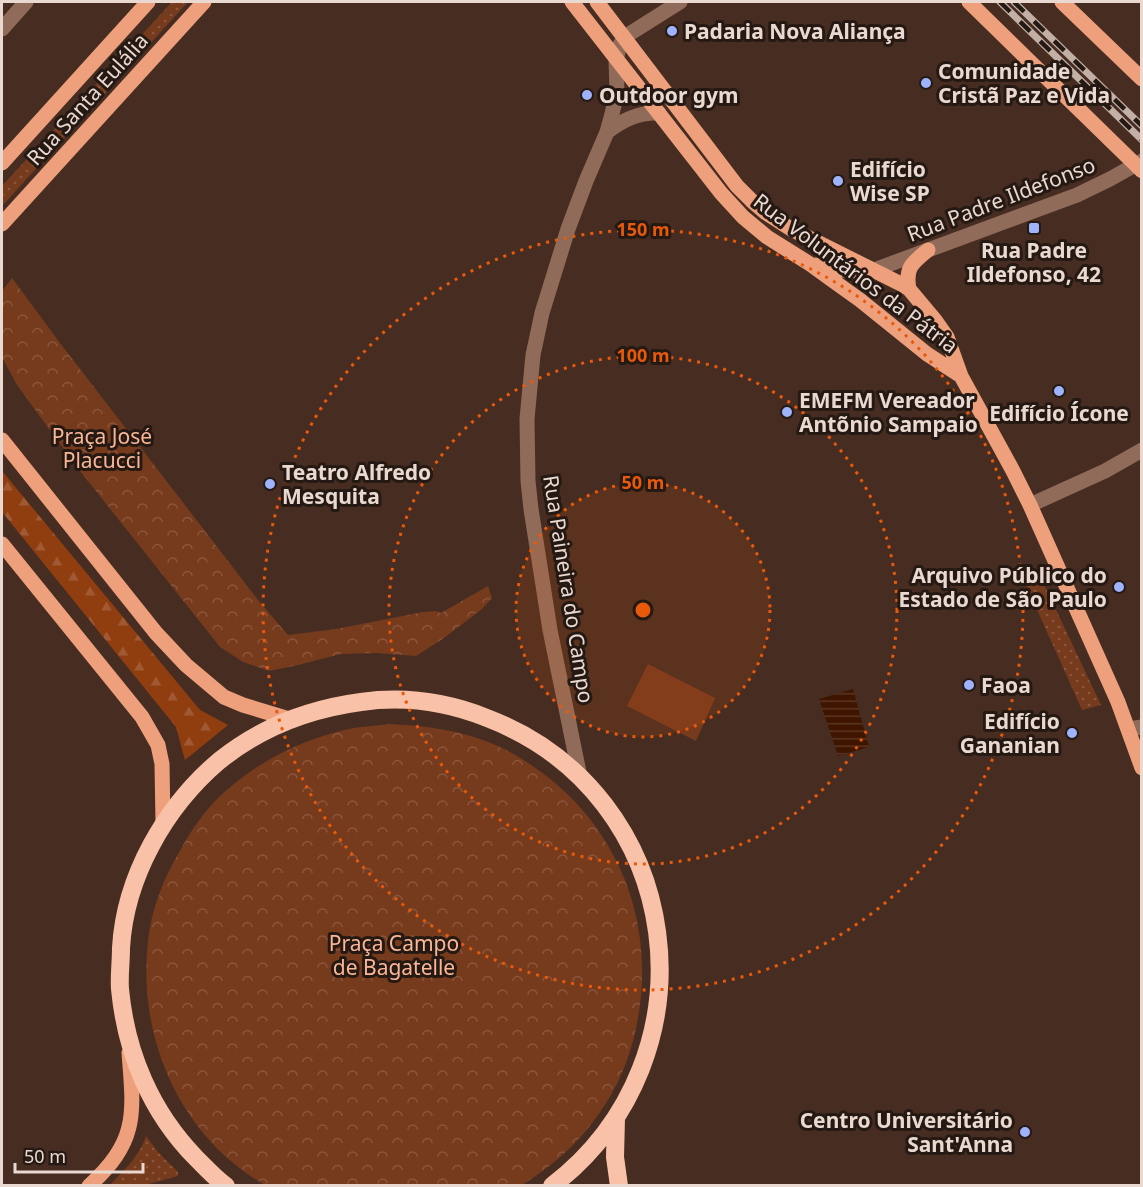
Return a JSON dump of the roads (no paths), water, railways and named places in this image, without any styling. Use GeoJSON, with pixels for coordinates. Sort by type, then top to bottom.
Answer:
{"type":"FeatureCollection","features":[{"type":"Feature","properties":{"kind":"highway"},"geometry":{"type":"LineString","coordinates":[[226,1185],[178,1140],[149,1094],[129,1043],[120,987],[122,930],[137,874],[164,823],[183,796],[231,751],[289,719],[332,706],[377,700],[422,701],[465,710],[507,726],[546,748],[580,777],[610,811],[633,849],[650,891],[658,936],[660,981],[652,1036],[644,1062],[616,1118],[594,1147],[568,1173],[552,1185]]}},
{"type":"Feature","properties":{"kind":"highway"},"geometry":{"type":"LineString","coordinates":[[616,1118],[615,1157],[619,1185]]}},
{"type":"Feature","properties":{"kind":"main road","name":"Rua Santa Eulália"},"geometry":{"type":"LineString","coordinates":[[2,163],[148,2]]}},
{"type":"Feature","properties":{"kind":"main road","name":"Rua Santa Eulália"},"geometry":{"type":"LineString","coordinates":[[2,224],[204,2]]}},
{"type":"Feature","properties":{"kind":"main road","name":"Rua Voluntários da Pátria"},"geometry":{"type":"LineString","coordinates":[[572,2],[732,206],[767,237],[810,264],[860,300],[927,354],[961,376]]}},
{"type":"Feature","properties":{"kind":"main road","name":"Rua Voluntários da Pátria"},"geometry":{"type":"LineString","coordinates":[[597,2],[737,186],[752,201],[791,229],[909,289],[935,320],[947,337],[961,376],[1030,505],[1116,696],[1135,728],[1142,768]]}},
{"type":"Feature","properties":{"kind":"main road"},"geometry":{"type":"LineString","coordinates":[[969,2],[1139,166]]}},
{"type":"Feature","properties":{"kind":"main road"},"geometry":{"type":"LineString","coordinates":[[1062,2],[1142,79]]}},
{"type":"Feature","properties":{"kind":"main road"},"geometry":{"type":"LineString","coordinates":[[909,289],[907,275],[909,268],[928,250]]}},
{"type":"Feature","properties":{"kind":"main road"},"geometry":{"type":"LineString","coordinates":[[810,264],[839,270],[874,270]]}},
{"type":"Feature","properties":{"kind":"main road"},"geometry":{"type":"LineString","coordinates":[[2,440],[156,633],[186,665],[224,697],[289,719]]}},
{"type":"Feature","properties":{"kind":"main road"},"geometry":{"type":"LineString","coordinates":[[2,544],[142,717],[158,745],[162,764],[164,823]]}},
{"type":"Feature","properties":{"kind":"main road"},"geometry":{"type":"LineString","coordinates":[[89,1185],[114,1160],[129,1129],[133,1098],[129,1043]]}},
{"type":"Feature","properties":{"kind":"street"},"geometry":{"type":"LineString","coordinates":[[2,30],[26,2]]}},
{"type":"Feature","properties":{"kind":"street"},"geometry":{"type":"LineString","coordinates":[[616,59],[624,38],[680,2]]}},
{"type":"Feature","properties":{"kind":"street","name":"Rua Paineira do Campo"},"geometry":{"type":"LineString","coordinates":[[580,777],[555,660],[535,536],[528,481],[527,419],[533,355],[542,313],[585,181],[607,132],[616,92],[616,59]]}},
{"type":"Feature","properties":{"kind":"street"},"geometry":{"type":"LineString","coordinates":[[607,132],[630,118],[659,113]]}},
{"type":"Feature","properties":{"kind":"street","name":"Rua Padre Ildefonso"},"geometry":{"type":"LineString","coordinates":[[874,270],[1077,195],[1139,166]]}},
{"type":"Feature","properties":{"kind":"street"},"geometry":{"type":"LineString","coordinates":[[1030,505],[1105,471],[1142,450]]}},
{"type":"Feature","properties":{"kind":"railway"},"geometry":{"type":"LineString","coordinates":[[1000,2],[1142,140]]}},
{"type":"Feature","properties":{"kind":"railway"},"geometry":{"type":"LineString","coordinates":[[1014,2],[1142,126]]}},
{"type":"Feature","properties":{"kind":"place","name":"Padaria Nova Aliança"},"geometry":{"type":"Point","coordinates":[672,31]}},
{"type":"Feature","properties":{"kind":"place","name":"Comunidade Cristã Paz e Vida"},"geometry":{"type":"Point","coordinates":[926,83]}},
{"type":"Feature","properties":{"kind":"place","name":"Outdoor gym"},"geometry":{"type":"Point","coordinates":[587,95]}},
{"type":"Feature","properties":{"kind":"place","name":"Edifício Wise SP"},"geometry":{"type":"Point","coordinates":[838,181]}},
{"type":"Feature","properties":{"kind":"place","name":"Rua Padre Ildefonso, 42"},"geometry":{"type":"Point","coordinates":[1034,228]}},
{"type":"Feature","properties":{"kind":"place","name":"Edifício Ícone"},"geometry":{"type":"Point","coordinates":[1059,391]}},
{"type":"Feature","properties":{"kind":"place","name":"EMEFM Vereador Antõnio Sampaio"},"geometry":{"type":"Point","coordinates":[787,412]}},
{"type":"Feature","properties":{"kind":"place","name":"Teatro Alfredo Mesquita"},"geometry":{"type":"Point","coordinates":[270,484]}},
{"type":"Feature","properties":{"kind":"place","name":"Arquivo Público do Estado de São Paulo"},"geometry":{"type":"Point","coordinates":[1119,587]}},
{"type":"Feature","properties":{"kind":"place","name":"Faoa"},"geometry":{"type":"Point","coordinates":[969,685]}},
{"type":"Feature","properties":{"kind":"place","name":"Edifício Gananian"},"geometry":{"type":"Point","coordinates":[1072,733]}},
{"type":"Feature","properties":{"kind":"place","name":"Centro Universitário Sant'Anna"},"geometry":{"type":"Point","coordinates":[1025,1132]}},
{"type":"Feature","properties":{"kind":"park label","name":"Praça José Placucci"},"geometry":{"type":"Point","coordinates":[102,448]}},
{"type":"Feature","properties":{"kind":"park label","name":"Praça Campo de Bagatelle"},"geometry":{"type":"Point","coordinates":[394,955]}}]}
